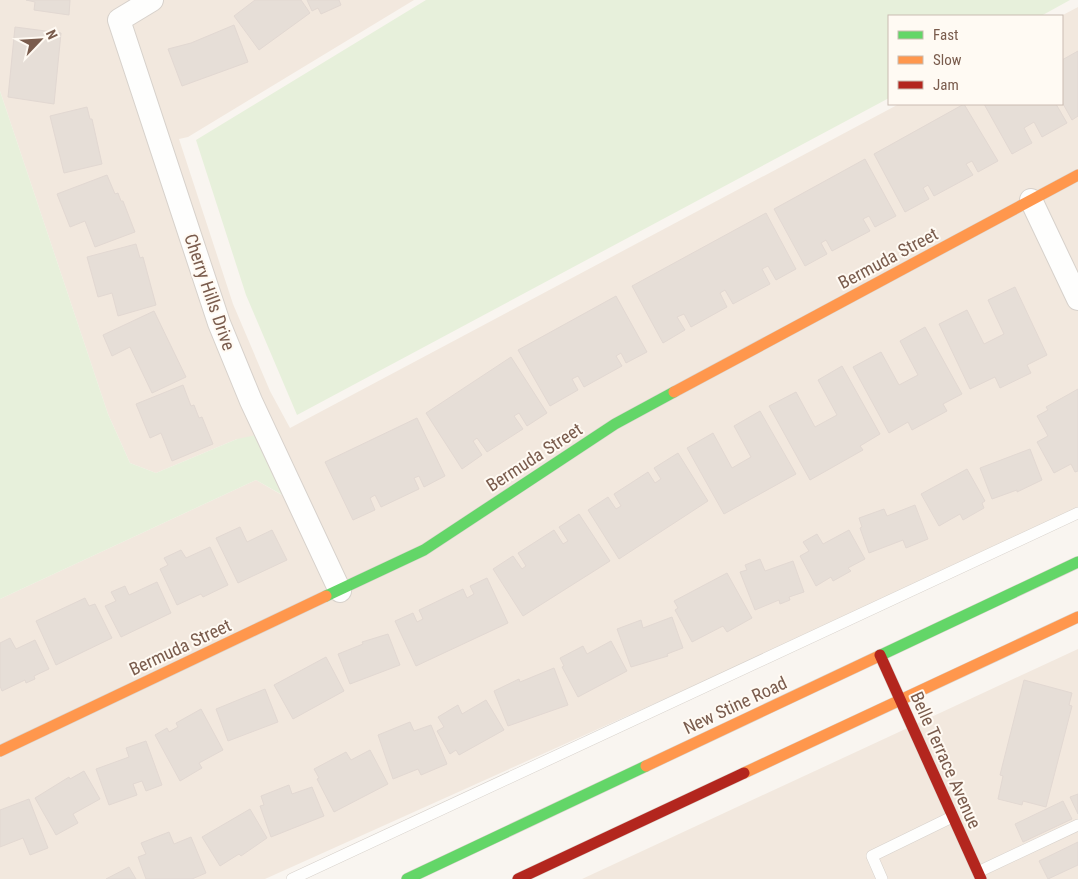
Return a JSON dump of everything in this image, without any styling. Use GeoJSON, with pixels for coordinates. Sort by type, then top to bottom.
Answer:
{"type":"FeatureCollection","features":[{"type":"Feature","properties":{"kind":"street","name":"Cherry Hills Drive"},"geometry":{"type":"LineString","coordinates":[[152,0],[119,20],[219,323],[251,401],[340,591]]}},
{"type":"Feature","properties":{"kind":"street","name":"Bermuda Street"},"geometry":{"type":"LineString","coordinates":[[0,751],[424,550],[615,424],[1078,175]]}},
{"type":"Feature","properties":{"kind":"street"},"geometry":{"type":"LineString","coordinates":[[1032,200],[1078,299]]}},
{"type":"Feature","properties":{"kind":"street","name":"New Stine Road"},"geometry":{"type":"LineString","coordinates":[[407,879],[1078,562]]}},
{"type":"Feature","properties":{"kind":"street"},"geometry":{"type":"LineString","coordinates":[[518,879],[1078,617]]}},
{"type":"Feature","properties":{"kind":"street","name":"Belle Terrace Avenue"},"geometry":{"type":"LineString","coordinates":[[880,656],[979,876]]}},
{"type":"Feature","properties":{"kind":"lane"},"geometry":{"type":"LineString","coordinates":[[292,879],[1078,513]]}},
{"type":"Feature","properties":{"kind":"lane"},"geometry":{"type":"LineString","coordinates":[[882,879],[872,856],[952,817]]}},
{"type":"Feature","properties":{"kind":"lane"},"geometry":{"type":"LineString","coordinates":[[979,876],[1078,825]]}},
{"type":"Feature","properties":{"kind":"shaded area"},"geometry":{"type":"Polygon","coordinates":[[[0,0],[414,0],[188,137],[179,139],[233,304],[270,391],[290,428],[897,105],[1063,105],[1063,15],[1078,7],[1078,513],[265,879],[0,879],[0,599],[256,480],[299,505],[237,439],[156,473],[130,463],[108,414],[0,91],[0,0]]]}},
{"type":"Feature","properties":{"kind":"shaded area"},"geometry":{"type":"Polygon","coordinates":[[[1078,649],[1078,879],[582,879],[1078,649]]]}},
{"type":"Feature","properties":{"kind":"green space"},"geometry":{"type":"Polygon","coordinates":[[[426,0],[1070,0],[1043,15],[888,15],[888,99],[297,415],[246,295],[196,140],[426,0]]]}},
{"type":"Feature","properties":{"kind":"green space"},"geometry":{"type":"Polygon","coordinates":[[[0,91],[108,414],[130,463],[156,473],[237,439],[266,433],[300,505],[256,480],[0,599],[0,91]]]}},
{"type":"Feature","properties":{"kind":"building"},"geometry":{"type":"Polygon","coordinates":[[[26,0],[70,0],[69,15],[34,10],[35,2],[26,0]]]}},
{"type":"Feature","properties":{"kind":"building"},"geometry":{"type":"Polygon","coordinates":[[[255,0],[301,0],[310,13],[259,50],[234,16],[255,0]]]}},
{"type":"Feature","properties":{"kind":"building"},"geometry":{"type":"Polygon","coordinates":[[[307,0],[339,0],[341,5],[321,14],[318,8],[312,11],[307,0]]]}},
{"type":"Feature","properties":{"kind":"building"},"geometry":{"type":"Polygon","coordinates":[[[234,25],[248,62],[182,86],[168,49],[191,43],[234,25]]]}},
{"type":"Feature","properties":{"kind":"building"},"geometry":{"type":"Polygon","coordinates":[[[15,27],[61,33],[54,104],[8,97],[15,27]]]}},
{"type":"Feature","properties":{"kind":"building"},"geometry":{"type":"Polygon","coordinates":[[[1078,51],[1078,116],[1072,120],[1063,104],[1063,59],[1078,51]]]}},
{"type":"Feature","properties":{"kind":"building"},"geometry":{"type":"Polygon","coordinates":[[[965,105],[998,161],[978,172],[972,161],[966,164],[973,175],[934,196],[928,185],[923,188],[929,199],[905,212],[874,154],[965,105]]]}},
{"type":"Feature","properties":{"kind":"building"},"geometry":{"type":"Polygon","coordinates":[[[985,105],[1057,105],[1067,123],[1042,137],[1034,122],[1024,128],[1032,143],[1012,154],[985,105]]]}},
{"type":"Feature","properties":{"kind":"building"},"geometry":{"type":"Polygon","coordinates":[[[87,107],[90,119],[92,119],[102,164],[64,173],[50,116],[87,107]]]}},
{"type":"Feature","properties":{"kind":"building"},"geometry":{"type":"Polygon","coordinates":[[[865,159],[896,216],[875,227],[869,216],[863,219],[870,231],[832,251],[826,240],[821,243],[827,254],[805,266],[774,209],[865,159]]]}},
{"type":"Feature","properties":{"kind":"building"},"geometry":{"type":"Polygon","coordinates":[[[107,175],[115,194],[118,193],[121,201],[123,201],[135,232],[95,247],[85,221],[70,227],[57,194],[107,175]]]}},
{"type":"Feature","properties":{"kind":"building"},"geometry":{"type":"Polygon","coordinates":[[[766,213],[796,269],[776,280],[768,266],[762,269],[770,284],[733,304],[725,290],[720,293],[727,307],[691,327],[684,314],[677,317],[685,330],[663,343],[632,286],[766,213]]]}},
{"type":"Feature","properties":{"kind":"building"},"geometry":{"type":"Polygon","coordinates":[[[136,244],[140,258],[143,257],[156,305],[118,316],[112,293],[98,297],[87,257],[136,244]]]}},
{"type":"Feature","properties":{"kind":"building"},"geometry":{"type":"Polygon","coordinates":[[[1015,287],[1047,355],[1027,365],[1031,373],[1000,388],[995,377],[970,389],[939,324],[967,310],[984,344],[1004,334],[988,300],[1015,287]]]}},
{"type":"Feature","properties":{"kind":"building"},"geometry":{"type":"Polygon","coordinates":[[[616,296],[647,352],[626,363],[621,353],[616,356],[622,366],[584,387],[578,376],[572,379],[578,390],[550,406],[518,350],[616,296]]]}},
{"type":"Feature","properties":{"kind":"building"},"geometry":{"type":"Polygon","coordinates":[[[154,311],[186,377],[152,393],[130,347],[112,356],[103,335],[154,311]]]}},
{"type":"Feature","properties":{"kind":"building"},"geometry":{"type":"Polygon","coordinates":[[[925,327],[962,394],[943,404],[947,411],[912,430],[908,422],[889,433],[853,367],[881,352],[899,385],[918,375],[900,341],[925,327]]]}},
{"type":"Feature","properties":{"kind":"building"},"geometry":{"type":"Polygon","coordinates":[[[511,357],[547,413],[527,426],[519,413],[514,416],[523,429],[487,452],[477,438],[473,441],[482,455],[462,469],[426,413],[511,357]]]}},
{"type":"Feature","properties":{"kind":"building"},"geometry":{"type":"Polygon","coordinates":[[[842,366],[880,434],[860,446],[863,450],[810,480],[769,406],[796,392],[815,427],[837,415],[818,380],[842,366]]]}},
{"type":"Feature","properties":{"kind":"building"},"geometry":{"type":"Polygon","coordinates":[[[183,385],[191,406],[194,405],[199,418],[202,417],[213,444],[172,461],[161,433],[150,438],[136,404],[183,385]]]}},
{"type":"Feature","properties":{"kind":"building"},"geometry":{"type":"Polygon","coordinates":[[[1078,389],[1078,471],[1075,472],[1071,464],[1054,473],[1037,442],[1048,436],[1037,416],[1048,410],[1046,407],[1078,389]]]}},
{"type":"Feature","properties":{"kind":"building"},"geometry":{"type":"Polygon","coordinates":[[[760,411],[796,474],[724,514],[687,448],[713,433],[732,468],[751,457],[734,426],[760,411]]]}},
{"type":"Feature","properties":{"kind":"building"},"geometry":{"type":"Polygon","coordinates":[[[417,418],[445,476],[424,487],[419,476],[414,478],[419,489],[381,507],[375,495],[370,498],[375,510],[353,520],[325,462],[417,418]]]}},
{"type":"Feature","properties":{"kind":"building"},"geometry":{"type":"Polygon","coordinates":[[[1030,449],[1042,480],[1017,492],[1017,490],[992,499],[980,468],[1030,449]]]}},
{"type":"Feature","properties":{"kind":"building"},"geometry":{"type":"Polygon","coordinates":[[[678,453],[708,501],[619,559],[588,510],[608,497],[616,509],[621,506],[614,494],[648,472],[655,483],[661,479],[654,468],[678,453]]]}},
{"type":"Feature","properties":{"kind":"building"},"geometry":{"type":"Polygon","coordinates":[[[967,469],[985,501],[982,503],[984,508],[963,520],[960,514],[939,526],[921,494],[967,469]]]}},
{"type":"Feature","properties":{"kind":"building"},"geometry":{"type":"Polygon","coordinates":[[[915,505],[928,539],[906,548],[903,540],[869,553],[860,528],[862,527],[859,518],[884,509],[887,516],[915,505]]]}},
{"type":"Feature","properties":{"kind":"building"},"geometry":{"type":"Polygon","coordinates":[[[579,514],[610,561],[523,616],[493,569],[513,556],[522,569],[526,566],[518,553],[554,530],[563,544],[568,541],[559,527],[579,514]]]}},
{"type":"Feature","properties":{"kind":"building"},"geometry":{"type":"Polygon","coordinates":[[[240,527],[247,542],[272,530],[287,560],[238,583],[216,538],[240,527]]]}},
{"type":"Feature","properties":{"kind":"building"},"geometry":{"type":"Polygon","coordinates":[[[849,530],[865,559],[848,568],[851,571],[833,581],[831,577],[816,586],[800,556],[809,551],[803,542],[817,534],[823,544],[849,530]]]}},
{"type":"Feature","properties":{"kind":"building"},"geometry":{"type":"Polygon","coordinates":[[[210,547],[228,585],[203,597],[201,594],[177,605],[160,569],[168,565],[164,558],[181,550],[186,558],[210,547]]]}},
{"type":"Feature","properties":{"kind":"building"},"geometry":{"type":"Polygon","coordinates":[[[760,559],[765,571],[793,561],[804,592],[789,597],[790,600],[780,604],[779,600],[755,610],[740,572],[747,570],[745,565],[760,559]]]}},
{"type":"Feature","properties":{"kind":"building"},"geometry":{"type":"Polygon","coordinates":[[[727,573],[752,618],[727,632],[723,626],[692,642],[675,610],[678,608],[674,601],[727,573]]]}},
{"type":"Feature","properties":{"kind":"building"},"geometry":{"type":"Polygon","coordinates":[[[487,578],[508,623],[416,666],[395,621],[413,613],[417,622],[423,619],[419,610],[463,589],[467,598],[474,594],[470,586],[487,578]]]}},
{"type":"Feature","properties":{"kind":"building"},"geometry":{"type":"Polygon","coordinates":[[[157,582],[171,613],[121,637],[105,606],[116,601],[111,592],[125,586],[129,595],[157,582]]]}},
{"type":"Feature","properties":{"kind":"building"},"geometry":{"type":"Polygon","coordinates":[[[85,598],[89,606],[95,604],[112,638],[56,665],[36,621],[85,598]]]}},
{"type":"Feature","properties":{"kind":"building"},"geometry":{"type":"Polygon","coordinates":[[[672,617],[683,648],[667,654],[668,656],[631,667],[617,629],[641,620],[643,628],[672,617]]]}},
{"type":"Feature","properties":{"kind":"building"},"geometry":{"type":"Polygon","coordinates":[[[388,634],[400,665],[350,684],[338,654],[363,644],[362,642],[388,634]]]}},
{"type":"Feature","properties":{"kind":"building"},"geometry":{"type":"Polygon","coordinates":[[[10,638],[16,649],[35,640],[49,669],[34,676],[35,679],[26,683],[25,680],[2,691],[0,686],[0,643],[10,638]]]}},
{"type":"Feature","properties":{"kind":"building"},"geometry":{"type":"Polygon","coordinates":[[[611,641],[627,671],[578,697],[562,667],[564,666],[560,658],[583,646],[587,654],[611,641]]]}},
{"type":"Feature","properties":{"kind":"building"},"geometry":{"type":"Polygon","coordinates":[[[326,657],[344,691],[293,719],[274,685],[326,657]]]}},
{"type":"Feature","properties":{"kind":"building"},"geometry":{"type":"Polygon","coordinates":[[[554,668],[568,705],[508,726],[494,691],[519,679],[520,682],[554,668]]]}},
{"type":"Feature","properties":{"kind":"building"},"geometry":{"type":"Polygon","coordinates":[[[1024,680],[1072,693],[1069,705],[1072,706],[1046,807],[1023,801],[1022,805],[998,799],[1003,776],[1000,775],[1024,680]]]}},
{"type":"Feature","properties":{"kind":"building"},"geometry":{"type":"Polygon","coordinates":[[[265,689],[278,722],[228,741],[216,709],[265,689]]]}},
{"type":"Feature","properties":{"kind":"building"},"geometry":{"type":"Polygon","coordinates":[[[486,700],[504,730],[459,755],[456,750],[450,754],[437,731],[444,727],[438,717],[458,705],[462,714],[486,700]]]}},
{"type":"Feature","properties":{"kind":"building"},"geometry":{"type":"Polygon","coordinates":[[[201,709],[223,750],[199,763],[202,768],[180,781],[155,735],[167,728],[169,732],[178,727],[176,723],[201,709]]]}},
{"type":"Feature","properties":{"kind":"building"},"geometry":{"type":"Polygon","coordinates":[[[410,722],[414,731],[431,725],[447,764],[421,775],[418,769],[393,779],[378,735],[410,722]]]}},
{"type":"Feature","properties":{"kind":"building"},"geometry":{"type":"Polygon","coordinates":[[[146,741],[162,785],[146,791],[142,781],[133,784],[137,795],[109,805],[96,769],[129,757],[126,748],[146,741]]]}},
{"type":"Feature","properties":{"kind":"building"},"geometry":{"type":"Polygon","coordinates":[[[370,750],[388,784],[334,812],[314,769],[346,752],[351,760],[370,750]]]}},
{"type":"Feature","properties":{"kind":"building"},"geometry":{"type":"Polygon","coordinates":[[[84,771],[100,799],[73,814],[78,823],[56,835],[35,798],[69,777],[70,779],[84,771]]]}},
{"type":"Feature","properties":{"kind":"building"},"geometry":{"type":"Polygon","coordinates":[[[289,785],[292,794],[312,787],[324,816],[271,837],[260,806],[264,805],[261,796],[289,785]]]}},
{"type":"Feature","properties":{"kind":"building"},"geometry":{"type":"Polygon","coordinates":[[[1078,794],[1078,814],[1070,797],[1078,794]]]}},
{"type":"Feature","properties":{"kind":"building"},"geometry":{"type":"Polygon","coordinates":[[[29,799],[48,848],[30,855],[23,838],[0,847],[0,810],[29,799]]]}},
{"type":"Feature","properties":{"kind":"building"},"geometry":{"type":"Polygon","coordinates":[[[1063,801],[1072,819],[1023,842],[1015,824],[1063,801]]]}},
{"type":"Feature","properties":{"kind":"building"},"geometry":{"type":"Polygon","coordinates":[[[250,809],[267,838],[241,856],[239,854],[220,866],[202,837],[250,809]]]}},
{"type":"Feature","properties":{"kind":"building"},"geometry":{"type":"Polygon","coordinates":[[[169,832],[174,844],[191,837],[206,873],[192,879],[146,879],[138,857],[146,854],[141,843],[169,832]]]}},
{"type":"Feature","properties":{"kind":"building"},"geometry":{"type":"Polygon","coordinates":[[[1078,842],[1078,865],[1048,879],[1039,861],[1078,842]]]}},
{"type":"Feature","properties":{"kind":"building"},"geometry":{"type":"Polygon","coordinates":[[[129,867],[136,879],[106,879],[129,867]]]}},
{"type":"Feature","properties":{"kind":"traffic: fast"},"geometry":{"type":"LineString","coordinates":[[326,596],[424,550],[615,424],[674,392]]}},
{"type":"Feature","properties":{"kind":"traffic: fast"},"geometry":{"type":"LineString","coordinates":[[879,656],[1078,562]]}},
{"type":"Feature","properties":{"kind":"traffic: fast"},"geometry":{"type":"LineString","coordinates":[[407,879],[646,766]]}},
{"type":"Feature","properties":{"kind":"traffic: slow"},"geometry":{"type":"LineString","coordinates":[[674,392],[1078,175]]}},
{"type":"Feature","properties":{"kind":"traffic: slow"},"geometry":{"type":"LineString","coordinates":[[0,751],[326,596]]}},
{"type":"Feature","properties":{"kind":"traffic: slow"},"geometry":{"type":"LineString","coordinates":[[744,773],[1078,617]]}},
{"type":"Feature","properties":{"kind":"traffic: slow"},"geometry":{"type":"LineString","coordinates":[[646,766],[879,656]]}},
{"type":"Feature","properties":{"kind":"traffic: jam"},"geometry":{"type":"LineString","coordinates":[[880,655],[981,879]]}},
{"type":"Feature","properties":{"kind":"traffic: jam"},"geometry":{"type":"LineString","coordinates":[[518,879],[744,773]]}}]}
